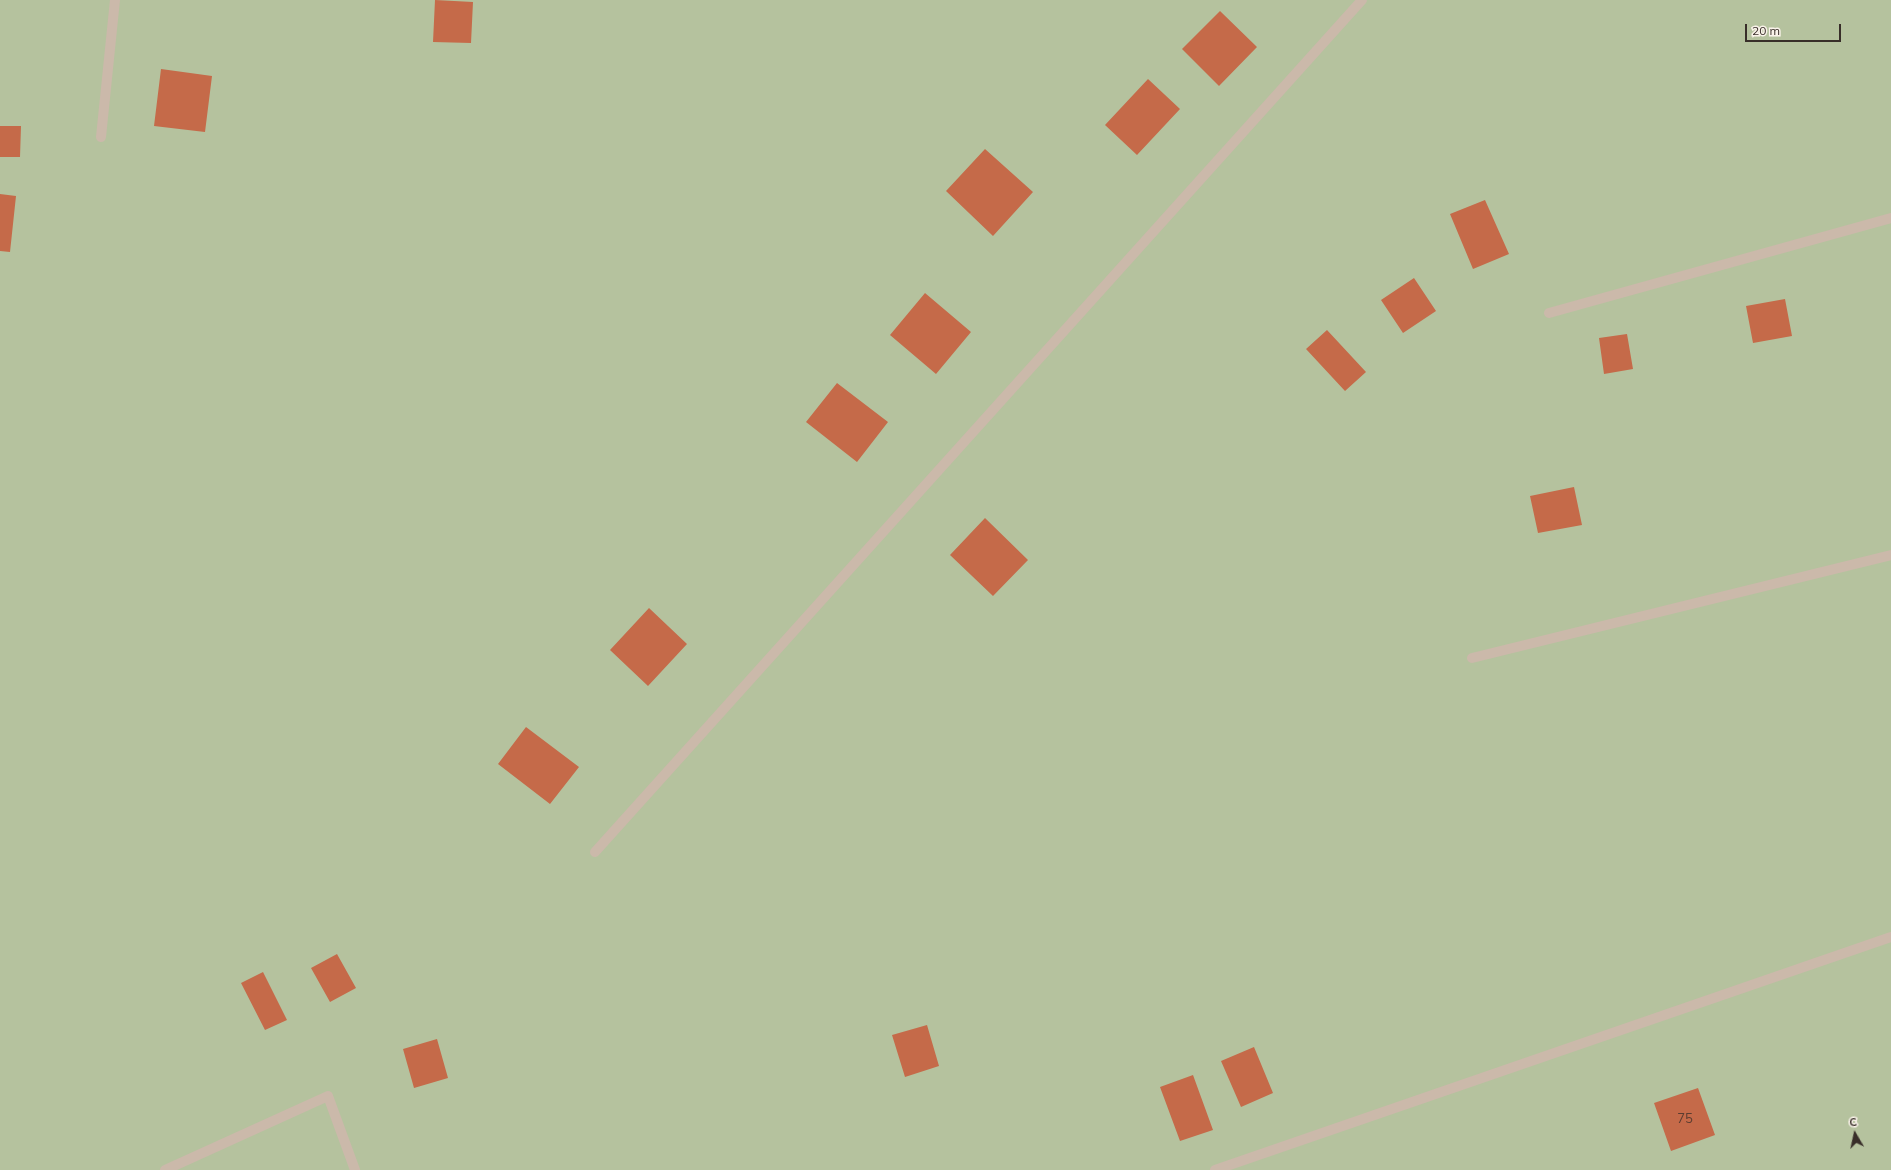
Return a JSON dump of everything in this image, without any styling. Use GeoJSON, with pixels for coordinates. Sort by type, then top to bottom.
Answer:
{"type":"FeatureCollection","features":[{"type":"Feature","properties":{"kind":"street"},"geometry":{"type":"LineString","coordinates":[[101,137],[115,0]]}},
{"type":"Feature","properties":{"kind":"street"},"geometry":{"type":"LineString","coordinates":[[595,852],[1362,0]]}},
{"type":"Feature","properties":{"kind":"street"},"geometry":{"type":"LineString","coordinates":[[1549,313],[1891,218]]}},
{"type":"Feature","properties":{"kind":"street"},"geometry":{"type":"LineString","coordinates":[[1472,658],[1891,555]]}},
{"type":"Feature","properties":{"kind":"street"},"geometry":{"type":"LineString","coordinates":[[1215,1170],[1891,937]]}},
{"type":"Feature","properties":{"kind":"street"},"geometry":{"type":"LineString","coordinates":[[165,1170],[328,1096],[354,1170]]}},
{"type":"Feature","properties":{"kind":"green space"},"geometry":{"type":"Polygon","coordinates":[[[0,0],[1891,0],[1891,1170],[0,1170],[0,0]]]}},
{"type":"Feature","properties":{"kind":"building"},"geometry":{"type":"Polygon","coordinates":[[[435,0],[473,2],[471,43],[433,42],[435,0]]]}},
{"type":"Feature","properties":{"kind":"building"},"geometry":{"type":"Polygon","coordinates":[[[1220,11],[1257,47],[1219,86],[1182,49],[1220,11]]]}},
{"type":"Feature","properties":{"kind":"building"},"geometry":{"type":"Polygon","coordinates":[[[161,69],[212,76],[205,132],[154,126],[161,69]]]}},
{"type":"Feature","properties":{"kind":"building"},"geometry":{"type":"Polygon","coordinates":[[[1148,79],[1180,109],[1137,155],[1105,125],[1148,79]]]}},
{"type":"Feature","properties":{"kind":"building"},"geometry":{"type":"Polygon","coordinates":[[[0,126],[21,126],[20,157],[0,157],[0,126]]]}},
{"type":"Feature","properties":{"kind":"building"},"geometry":{"type":"Polygon","coordinates":[[[985,149],[1033,192],[993,236],[946,191],[985,149]]]}},
{"type":"Feature","properties":{"kind":"building"},"geometry":{"type":"Polygon","coordinates":[[[0,194],[16,196],[10,252],[0,251],[0,194]]]}},
{"type":"Feature","properties":{"kind":"building"},"geometry":{"type":"Polygon","coordinates":[[[1485,200],[1509,254],[1473,269],[1450,214],[1485,200]]]}},
{"type":"Feature","properties":{"kind":"building"},"geometry":{"type":"Polygon","coordinates":[[[1414,278],[1436,311],[1403,333],[1381,300],[1414,278]]]}},
{"type":"Feature","properties":{"kind":"building"},"geometry":{"type":"Polygon","coordinates":[[[925,293],[971,332],[936,374],[890,335],[925,293]]]}},
{"type":"Feature","properties":{"kind":"building"},"geometry":{"type":"Polygon","coordinates":[[[1785,299],[1792,336],[1753,343],[1746,306],[1785,299]]]}},
{"type":"Feature","properties":{"kind":"building"},"geometry":{"type":"Polygon","coordinates":[[[1327,330],[1366,372],[1345,391],[1306,349],[1327,330]]]}},
{"type":"Feature","properties":{"kind":"building"},"geometry":{"type":"Polygon","coordinates":[[[1627,334],[1633,369],[1604,374],[1599,338],[1627,334]]]}},
{"type":"Feature","properties":{"kind":"building"},"geometry":{"type":"Polygon","coordinates":[[[837,383],[888,422],[857,462],[806,422],[837,383]]]}},
{"type":"Feature","properties":{"kind":"building"},"geometry":{"type":"Polygon","coordinates":[[[1574,487],[1582,525],[1538,533],[1530,496],[1574,487]]]}},
{"type":"Feature","properties":{"kind":"building"},"geometry":{"type":"Polygon","coordinates":[[[985,518],[1028,560],[993,596],[950,555],[985,518]]]}},
{"type":"Feature","properties":{"kind":"building"},"geometry":{"type":"Polygon","coordinates":[[[649,608],[687,644],[648,686],[610,650],[649,608]]]}},
{"type":"Feature","properties":{"kind":"building"},"geometry":{"type":"Polygon","coordinates":[[[526,727],[579,767],[550,804],[498,764],[526,727]]]}},
{"type":"Feature","properties":{"kind":"building"},"geometry":{"type":"Polygon","coordinates":[[[337,954],[356,988],[330,1002],[311,968],[337,954]]]}},
{"type":"Feature","properties":{"kind":"building"},"geometry":{"type":"Polygon","coordinates":[[[263,972],[287,1020],[265,1030],[241,983],[263,972]]]}},
{"type":"Feature","properties":{"kind":"building"},"geometry":{"type":"Polygon","coordinates":[[[927,1025],[939,1066],[905,1077],[892,1035],[927,1025]]]}},
{"type":"Feature","properties":{"kind":"building"},"geometry":{"type":"Polygon","coordinates":[[[437,1039],[448,1078],[414,1088],[403,1049],[437,1039]]]}},
{"type":"Feature","properties":{"kind":"building"},"geometry":{"type":"Polygon","coordinates":[[[1254,1047],[1273,1093],[1241,1107],[1221,1061],[1254,1047]]]}},
{"type":"Feature","properties":{"kind":"building"},"geometry":{"type":"Polygon","coordinates":[[[1193,1075],[1213,1130],[1180,1141],[1160,1087],[1193,1075]]]}},
{"type":"Feature","properties":{"kind":"building"},"geometry":{"type":"Polygon","coordinates":[[[1698,1088],[1715,1135],[1671,1151],[1654,1103],[1698,1088]]]}}]}
